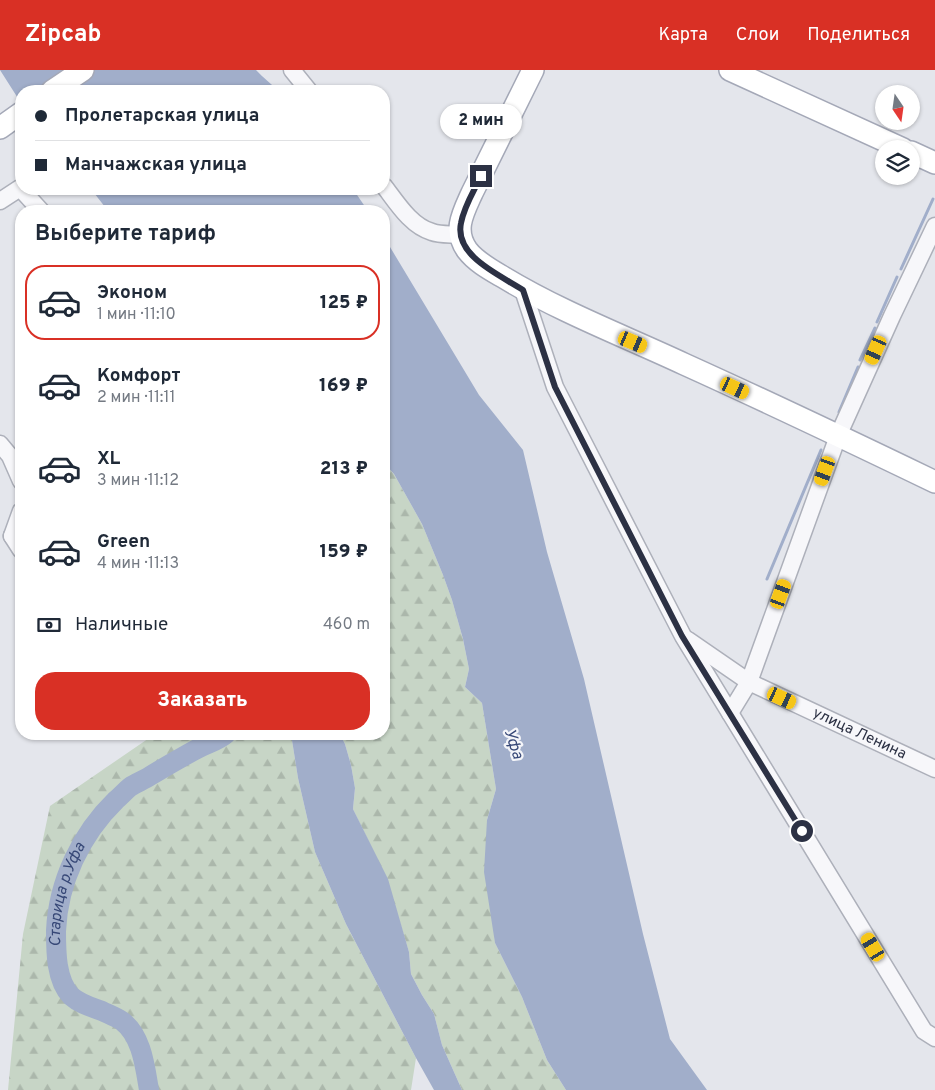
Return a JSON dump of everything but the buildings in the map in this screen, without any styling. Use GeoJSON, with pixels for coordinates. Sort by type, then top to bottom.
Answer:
{"type":"FeatureCollection","features":[{"type":"Feature","properties":{"kind":"main road"},"geometry":{"type":"LineString","coordinates":[[61,85],[83,70]]}},
{"type":"Feature","properties":{"kind":"main road"},"geometry":{"type":"LineString","coordinates":[[533,70],[463,214],[460,234],[469,252],[486,267],[523,290],[935,482]]}},
{"type":"Feature","properties":{"kind":"main road"},"geometry":{"type":"LineString","coordinates":[[730,70],[883,140]]}},
{"type":"Feature","properties":{"kind":"main road"},"geometry":{"type":"LineString","coordinates":[[0,128],[15,117]]}},
{"type":"Feature","properties":{"kind":"main road"},"geometry":{"type":"LineString","coordinates":[[920,156],[935,163]]}},
{"type":"Feature","properties":{"kind":"street"},"geometry":{"type":"LineString","coordinates":[[292,70],[304,85]]}},
{"type":"Feature","properties":{"kind":"street"},"geometry":{"type":"LineString","coordinates":[[390,194],[404,212],[421,228],[434,233],[460,234]]}},
{"type":"Feature","properties":{"kind":"street"},"geometry":{"type":"LineString","coordinates":[[26,195],[36,205]]}},
{"type":"Feature","properties":{"kind":"street"},"geometry":{"type":"LineString","coordinates":[[730,713],[749,682],[838,436],[935,226]]}},
{"type":"Feature","properties":{"kind":"street"},"geometry":{"type":"LineString","coordinates":[[523,290],[555,387],[682,636],[924,1031],[935,1038]]}},
{"type":"Feature","properties":{"kind":"street"},"geometry":{"type":"LineString","coordinates":[[0,444],[10,456],[15,467]]}},
{"type":"Feature","properties":{"kind":"street"},"geometry":{"type":"LineString","coordinates":[[6,540],[15,523]]}},
{"type":"Feature","properties":{"kind":"street","name":"улица Ленина"},"geometry":{"type":"LineString","coordinates":[[682,636],[749,682],[935,769]]}},
{"type":"Feature","properties":{"kind":"green space"},"geometry":{"type":"Polygon","coordinates":[[[390,470],[422,524],[443,575],[463,639],[469,669],[465,687],[482,703],[496,789],[487,820],[495,943],[522,997],[547,1060],[566,1090],[462,1090],[442,1045],[434,1014],[411,974],[409,952],[398,916],[367,838],[353,809],[355,788],[343,740],[390,740],[390,470]]]}},
{"type":"Feature","properties":{"kind":"green space"},"geometry":{"type":"Polygon","coordinates":[[[146,740],[292,740],[298,778],[315,852],[346,924],[416,1058],[411,1090],[8,1090],[23,934],[50,806],[146,740]]]}},
{"type":"Feature","properties":{"kind":"water"},"geometry":{"type":"Polygon","coordinates":[[[0,70],[256,70],[272,85],[15,85],[15,94],[0,70]]]}},
{"type":"Feature","properties":{"kind":"water"},"geometry":{"type":"Polygon","coordinates":[[[96,195],[357,195],[364,205],[103,205],[96,195]]]}},
{"type":"Feature","properties":{"kind":"water","name":"Уфа"},"geometry":{"type":"Polygon","coordinates":[[[390,247],[479,395],[523,450],[547,552],[584,679],[643,934],[670,1039],[707,1090],[566,1090],[547,1060],[522,997],[495,943],[484,872],[487,820],[496,789],[482,703],[465,687],[469,669],[452,600],[422,524],[390,470],[390,247]]]}},
{"type":"Feature","properties":{"kind":"water"},"geometry":{"type":"Polygon","coordinates":[[[292,740],[343,740],[351,765],[355,788],[353,809],[388,879],[409,952],[411,974],[434,1014],[442,1045],[462,1090],[434,1090],[416,1058],[346,924],[315,852],[298,778],[292,740]]]}},
{"type":"Feature","properties":{"kind":"waterway"},"geometry":{"type":"LineString","coordinates":[[901,269],[933,199]]}},
{"type":"Feature","properties":{"kind":"waterway"},"geometry":{"type":"LineString","coordinates":[[877,322],[897,277]]}},
{"type":"Feature","properties":{"kind":"waterway"},"geometry":{"type":"LineString","coordinates":[[860,360],[875,328]]}},
{"type":"Feature","properties":{"kind":"waterway"},"geometry":{"type":"LineString","coordinates":[[839,412],[858,367]]}},
{"type":"Feature","properties":{"kind":"waterway"},"geometry":{"type":"LineString","coordinates":[[767,579],[821,450]]}},
{"type":"Feature","properties":{"kind":"waterway","name":"Старица р.Уфа"},"geometry":{"type":"LineString","coordinates":[[149,1090],[142,1052],[129,1027],[117,1018],[74,999],[62,982],[58,965],[56,939],[61,895],[82,843],[103,813],[132,786],[194,750],[216,740]]}},
{"type":"Feature","properties":{"kind":"route"},"geometry":{"type":"LineString","coordinates":[[481,176],[460,224],[460,234],[464,244],[477,260],[523,290],[555,387],[682,636],[802,831]]}}]}
